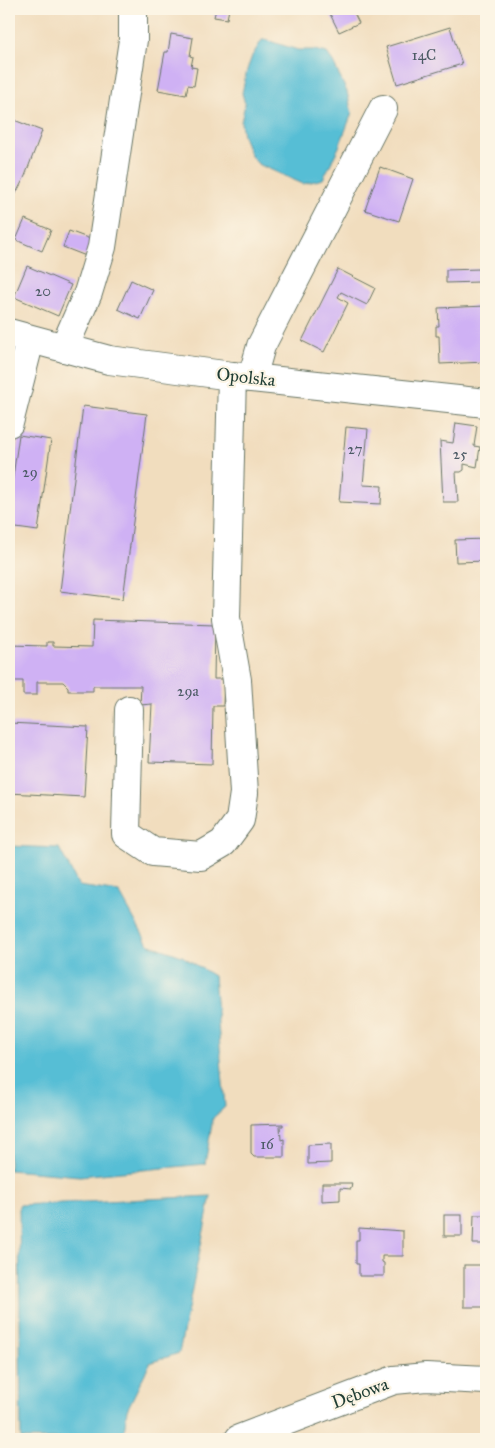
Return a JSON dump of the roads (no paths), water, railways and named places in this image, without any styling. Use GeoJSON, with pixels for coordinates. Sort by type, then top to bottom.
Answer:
{"type":"FeatureCollection","features":[{"type":"Feature","properties":{"kind":"street"},"geometry":{"type":"LineString","coordinates":[[64,348],[88,293],[102,247],[133,40],[133,9]]}},
{"type":"Feature","properties":{"kind":"street"},"geometry":{"type":"LineString","coordinates":[[129,710],[126,834],[153,852],[201,856],[224,843],[240,820],[244,794],[237,680],[226,618],[242,377],[261,346],[383,109]]}},
{"type":"Feature","properties":{"kind":"street"},"geometry":{"type":"LineString","coordinates":[[9,423],[19,337]]}},
{"type":"Feature","properties":{"kind":"street","name":"Opolska"},"geometry":{"type":"LineString","coordinates":[[19,337],[109,360],[242,377],[486,403]]}},
{"type":"Feature","properties":{"kind":"street","name":"Dębowa"},"geometry":{"type":"LineString","coordinates":[[239,1439],[394,1380],[426,1377],[486,1380]]}},
{"type":"Feature","properties":{"kind":"water"},"geometry":{"type":"Polygon","coordinates":[[[262,40],[298,50],[315,50],[327,53],[347,92],[352,113],[339,147],[323,179],[303,184],[258,164],[251,156],[243,136],[241,122],[245,104],[242,93],[252,56],[262,40]]]}},
{"type":"Feature","properties":{"kind":"water"},"geometry":{"type":"Polygon","coordinates":[[[9,846],[59,848],[79,886],[119,892],[148,944],[182,956],[214,976],[225,1107],[213,1118],[205,1164],[80,1176],[9,1170],[9,846]]]}},
{"type":"Feature","properties":{"kind":"water"},"geometry":{"type":"Polygon","coordinates":[[[211,1196],[179,1353],[150,1363],[127,1410],[123,1439],[21,1439],[19,1205],[211,1196]]]}}]}
